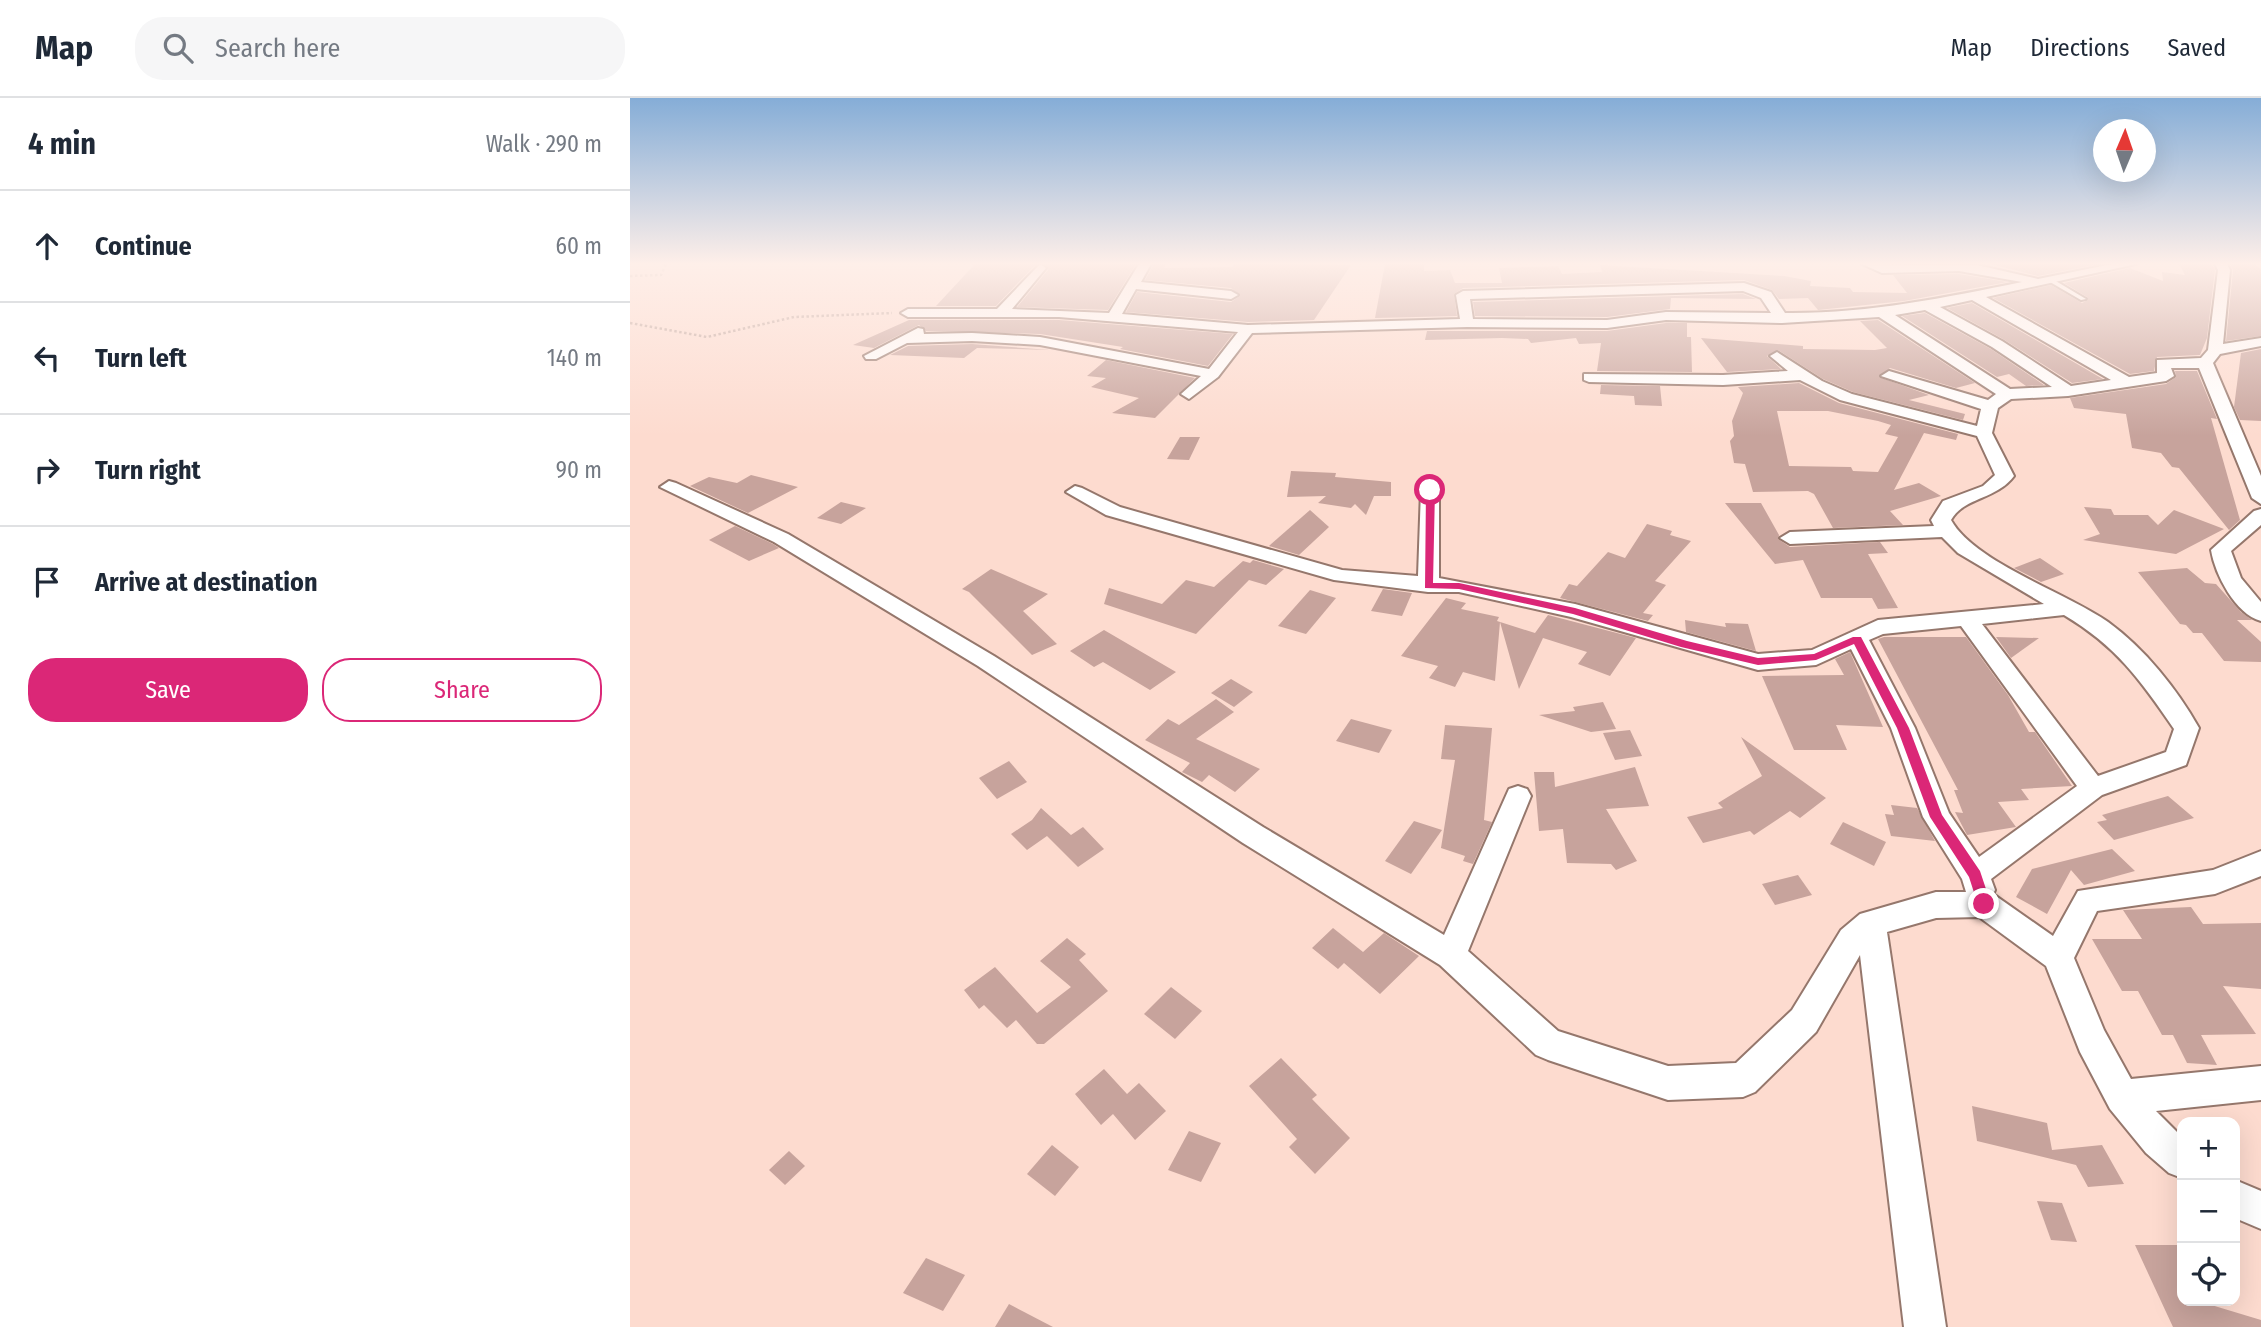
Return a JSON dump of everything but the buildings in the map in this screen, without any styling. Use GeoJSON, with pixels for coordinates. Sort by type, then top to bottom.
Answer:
{"type":"FeatureCollection","features":[{"type":"Feature","properties":{"kind":"street"},"geometry":{"type":"LineString","coordinates":[[871,356],[939,321]]}},
{"type":"Feature","properties":{"kind":"street"},"geometry":{"type":"LineString","coordinates":[[1153,321],[1248,329],[1467,323],[1607,324],[1627,321]]}},
{"type":"Feature","properties":{"kind":"street"},"geometry":{"type":"LineString","coordinates":[[1894,321],[1999,400]]}},
{"type":"Feature","properties":{"kind":"street"},"geometry":{"type":"LineString","coordinates":[[1956,321],[1997,344],[2068,391]]}},
{"type":"Feature","properties":{"kind":"street"},"geometry":{"type":"LineString","coordinates":[[2019,321],[2125,382]]}},
{"type":"Feature","properties":{"kind":"street"},"geometry":{"type":"LineString","coordinates":[[2216,321],[2210,356],[2225,405],[2259,491]]}},
{"type":"Feature","properties":{"kind":"street"},"geometry":{"type":"LineString","coordinates":[[1189,394],[1213,374],[1248,329]]}},
{"type":"Feature","properties":{"kind":"street"},"geometry":{"type":"LineString","coordinates":[[904,339],[972,337],[1040,341],[1213,374]]}},
{"type":"Feature","properties":{"kind":"street"},"geometry":{"type":"LineString","coordinates":[[1889,376],[1999,400],[2166,376],[2162,363],[2210,356],[2261,342]]}},
{"type":"Feature","properties":{"kind":"street"},"geometry":{"type":"LineString","coordinates":[[1777,356],[1801,375],[1846,397],[1983,433],[2005,476],[1990,490],[1941,504],[1941,520],[1947,531],[1965,549],[2100,627],[2144,667],[2187,728],[2177,758],[2093,788],[1975,875]]}},
{"type":"Feature","properties":{"kind":"street"},"geometry":{"type":"LineString","coordinates":[[1589,377],[1723,380],[1801,375]]}},
{"type":"Feature","properties":{"kind":"street"},"geometry":{"type":"LineString","coordinates":[[1983,433],[1999,400]]}},
{"type":"Feature","properties":{"kind":"street"},"geometry":{"type":"LineString","coordinates":[[669,486],[781,538],[986,661],[1253,835],[1451,954],[1548,1044],[1668,1083],[1743,1080],[1804,1021],[1852,940],[1871,923],[1936,905],[1984,904],[2058,957],[2080,1016],[2122,1097],[2177,1156]]}},
{"type":"Feature","properties":{"kind":"street"},"geometry":{"type":"LineString","coordinates":[[1428,586],[1430,490]]}},
{"type":"Feature","properties":{"kind":"street"},"geometry":{"type":"LineString","coordinates":[[1075,492],[1113,510],[1341,576],[1428,586],[1459,586],[1575,611],[1685,644],[1758,662],[1816,657],[1878,627],[2068,608]]}},
{"type":"Feature","properties":{"kind":"street"},"geometry":{"type":"LineString","coordinates":[[2261,515],[2221,550],[2223,566],[2234,587],[2261,614]]}},
{"type":"Feature","properties":{"kind":"street"},"geometry":{"type":"LineString","coordinates":[[1790,538],[1947,531]]}},
{"type":"Feature","properties":{"kind":"street"},"geometry":{"type":"LineString","coordinates":[[1967,619],[2093,788]]}},
{"type":"Feature","properties":{"kind":"street"},"geometry":{"type":"LineString","coordinates":[[1857,639],[1903,728],[1937,817],[1975,875],[1984,904]]}},
{"type":"Feature","properties":{"kind":"street"},"geometry":{"type":"LineString","coordinates":[[1451,954],[1518,796]]}},
{"type":"Feature","properties":{"kind":"street"},"geometry":{"type":"LineString","coordinates":[[2058,957],[2088,900],[2215,882],[2261,863]]}},
{"type":"Feature","properties":{"kind":"street"},"geometry":{"type":"LineString","coordinates":[[1871,923],[1925,1327]]}},
{"type":"Feature","properties":{"kind":"street"},"geometry":{"type":"LineString","coordinates":[[2122,1097],[2261,1083]]}},
{"type":"Feature","properties":{"kind":"street"},"geometry":{"type":"LineString","coordinates":[[2240,1201],[2261,1210]]}},
{"type":"Feature","properties":{"kind":"path"},"geometry":{"type":"LineString","coordinates":[[630,323],[706,337],[775,321]]}},
{"type":"Feature","properties":{"kind":"route"},"geometry":{"type":"LineString","coordinates":[[1430,490],[1431,545],[1428,586],[1459,586],[1575,611],[1685,644],[1758,662],[1816,657],[1857,639],[1903,728],[1937,817],[1975,875],[1984,904]]}}]}
